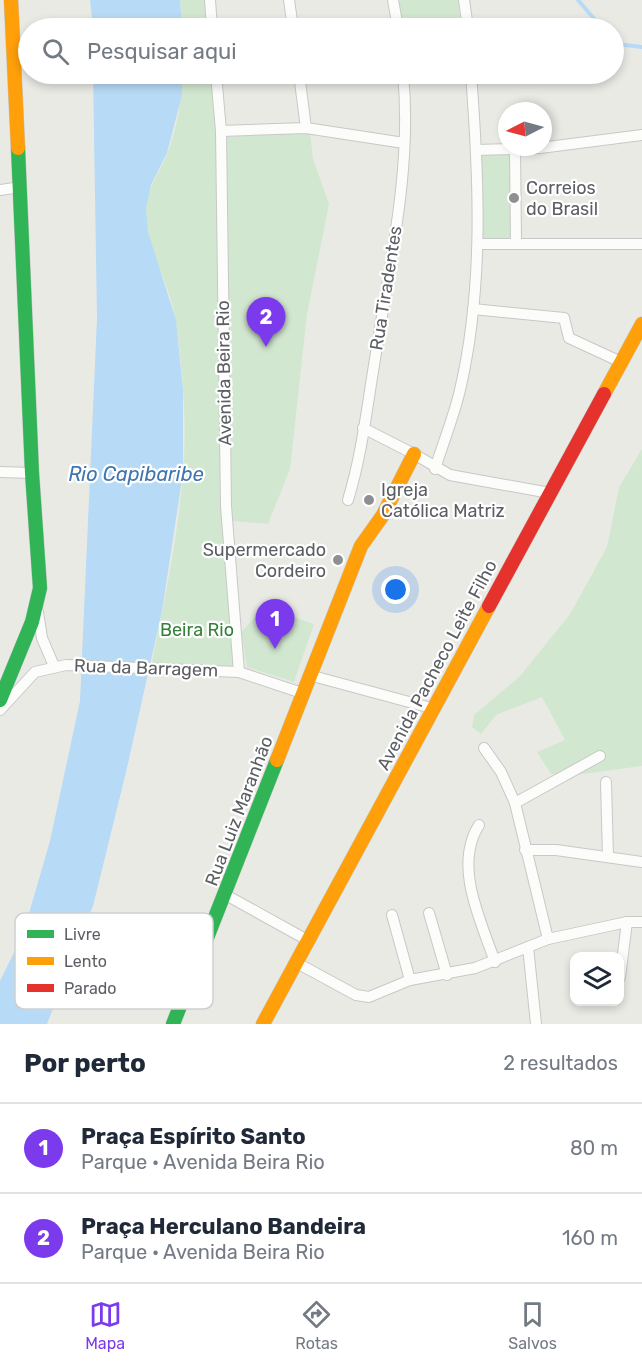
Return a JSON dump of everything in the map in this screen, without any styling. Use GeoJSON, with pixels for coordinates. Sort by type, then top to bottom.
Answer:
{"type":"FeatureCollection","features":[{"type":"Feature","properties":{"kind":"street"},"geometry":{"type":"LineString","coordinates":[[0,700],[37,603],[40,571],[32,473],[11,0]]}},
{"type":"Feature","properties":{"kind":"street"},"geometry":{"type":"LineString","coordinates":[[210,0],[211,18]]}},
{"type":"Feature","properties":{"kind":"street"},"geometry":{"type":"LineString","coordinates":[[289,0],[292,18]]}},
{"type":"Feature","properties":{"kind":"street"},"geometry":{"type":"LineString","coordinates":[[393,0],[396,18]]}},
{"type":"Feature","properties":{"kind":"street"},"geometry":{"type":"LineString","coordinates":[[464,0],[467,18]]}},
{"type":"Feature","properties":{"kind":"street","name":"Avenida Beira Rio"},"geometry":{"type":"LineString","coordinates":[[217,84],[221,131],[226,506],[239,672]]}},
{"type":"Feature","properties":{"kind":"street"},"geometry":{"type":"LineString","coordinates":[[300,84],[306,128]]}},
{"type":"Feature","properties":{"kind":"street","name":"Rua Tiradentes"},"geometry":{"type":"LineString","coordinates":[[348,500],[363,428],[396,227],[406,114],[404,84]]}},
{"type":"Feature","properties":{"kind":"street"},"geometry":{"type":"LineString","coordinates":[[435,469],[460,389],[473,309],[478,244],[472,84]]}},
{"type":"Feature","properties":{"kind":"street"},"geometry":{"type":"LineString","coordinates":[[221,131],[306,128],[404,143]]}},
{"type":"Feature","properties":{"kind":"street"},"geometry":{"type":"LineString","coordinates":[[552,146],[642,135]]}},
{"type":"Feature","properties":{"kind":"street"},"geometry":{"type":"LineString","coordinates":[[476,150],[498,150]]}},
{"type":"Feature","properties":{"kind":"street"},"geometry":{"type":"LineString","coordinates":[[515,156],[516,242]]}},
{"type":"Feature","properties":{"kind":"street"},"geometry":{"type":"LineString","coordinates":[[0,190],[21,187]]}},
{"type":"Feature","properties":{"kind":"street"},"geometry":{"type":"LineString","coordinates":[[478,244],[516,242],[642,244]]}},
{"type":"Feature","properties":{"kind":"street"},"geometry":{"type":"LineString","coordinates":[[473,309],[564,318],[569,338],[621,362]]}},
{"type":"Feature","properties":{"kind":"street","name":"Avenida Pacheco Leite Filho"},"geometry":{"type":"LineString","coordinates":[[263,1024],[642,324]]}},
{"type":"Feature","properties":{"kind":"street"},"geometry":{"type":"LineString","coordinates":[[363,428],[414,454],[435,469],[450,476],[550,494]]}},
{"type":"Feature","properties":{"kind":"street","name":"Rua Luiz Maranhão"},"geometry":{"type":"LineString","coordinates":[[213,927],[361,546],[383,515],[414,454]]}},
{"type":"Feature","properties":{"kind":"street"},"geometry":{"type":"LineString","coordinates":[[0,472],[32,473]]}},
{"type":"Feature","properties":{"kind":"street","name":"Rua da Barragem"},"geometry":{"type":"LineString","coordinates":[[37,603],[42,638],[54,666]]}},
{"type":"Feature","properties":{"kind":"street","name":"Rua da Barragem"},"geometry":{"type":"LineString","coordinates":[[0,710],[35,672],[66,664],[151,666],[239,672],[302,693]]}},
{"type":"Feature","properties":{"kind":"street"},"geometry":{"type":"LineString","coordinates":[[309,675],[435,709]]}},
{"type":"Feature","properties":{"kind":"street"},"geometry":{"type":"LineString","coordinates":[[484,748],[501,772],[515,803],[548,939]]}},
{"type":"Feature","properties":{"kind":"street"},"geometry":{"type":"LineString","coordinates":[[515,803],[600,756]]}},
{"type":"Feature","properties":{"kind":"street"},"geometry":{"type":"LineString","coordinates":[[606,782],[608,857]]}},
{"type":"Feature","properties":{"kind":"street"},"geometry":{"type":"LineString","coordinates":[[479,825],[469,847],[470,882],[495,962]]}},
{"type":"Feature","properties":{"kind":"street"},"geometry":{"type":"LineString","coordinates":[[525,850],[556,850],[642,862]]}},
{"type":"Feature","properties":{"kind":"street"},"geometry":{"type":"LineString","coordinates":[[226,895],[309,941]]}},
{"type":"Feature","properties":{"kind":"street"},"geometry":{"type":"LineString","coordinates":[[429,913],[447,975]]}},
{"type":"Feature","properties":{"kind":"street"},"geometry":{"type":"LineString","coordinates":[[392,915],[410,980]]}},
{"type":"Feature","properties":{"kind":"street"},"geometry":{"type":"LineString","coordinates":[[623,952],[627,922]]}},
{"type":"Feature","properties":{"kind":"street"},"geometry":{"type":"LineString","coordinates":[[297,963],[364,997],[374,996],[410,980],[447,975],[495,962],[548,939],[627,922],[642,922]]}},
{"type":"Feature","properties":{"kind":"street"},"geometry":{"type":"LineString","coordinates":[[528,947],[536,1024]]}},
{"type":"Feature","properties":{"kind":"street","name":"Rua Luiz Maranhão"},"geometry":{"type":"LineString","coordinates":[[173,1024],[179,1009]]}},
{"type":"Feature","properties":{"kind":"green space"},"geometry":{"type":"Polygon","coordinates":[[[180,0],[208,0],[210,18],[181,18],[180,0]]]}},
{"type":"Feature","properties":{"kind":"green space"},"geometry":{"type":"Polygon","coordinates":[[[398,0],[458,0],[460,18],[401,18],[398,0]]]}},
{"type":"Feature","properties":{"kind":"green space","name":"Beira Rio"},"geometry":{"type":"Polygon","coordinates":[[[182,84],[215,84],[228,540],[239,672],[151,666],[178,521],[183,473],[184,416],[176,323],[150,238],[146,209],[151,187],[174,135],[182,84]]]}},
{"type":"Feature","properties":{"kind":"green space"},"geometry":{"type":"Polygon","coordinates":[[[310,132],[313,159],[329,204],[307,314],[290,469],[268,524],[232,521],[226,137],[310,132]]]}},
{"type":"Feature","properties":{"kind":"green space"},"geometry":{"type":"Polygon","coordinates":[[[476,150],[498,150],[498,156],[515,156],[516,242],[478,244],[476,150]]]}},
{"type":"Feature","properties":{"kind":"green space"},"geometry":{"type":"Polygon","coordinates":[[[642,449],[642,766],[576,775],[551,774],[537,752],[565,740],[542,697],[496,715],[481,734],[472,727],[474,715],[520,676],[570,614],[607,547],[619,487],[642,449]]]}},
{"type":"Feature","properties":{"kind":"green space"},"geometry":{"type":"Polygon","coordinates":[[[265,607],[314,624],[294,682],[247,667],[241,632],[265,607]]]}},
{"type":"Feature","properties":{"kind":"water"},"geometry":{"type":"Polygon","coordinates":[[[90,0],[180,0],[181,18],[92,18],[90,0]]]}},
{"type":"Feature","properties":{"kind":"water","name":"Rio Capibaribe"},"geometry":{"type":"Polygon","coordinates":[[[93,84],[182,84],[182,95],[167,153],[151,185],[146,208],[148,232],[176,320],[183,390],[183,473],[162,611],[127,768],[90,913],[29,913],[50,841],[80,701],[97,318],[93,84]]]}},
{"type":"Feature","properties":{"kind":"water","name":"Rio Capibaribe"},"geometry":{"type":"Polygon","coordinates":[[[15,950],[15,1009],[53,1009],[47,1024],[0,1024],[0,981],[15,950]]]}},
{"type":"Feature","properties":{"kind":"waterway"},"geometry":{"type":"LineString","coordinates":[[578,0],[593,18]]}},
{"type":"Feature","properties":{"kind":"waterway"},"geometry":{"type":"LineString","coordinates":[[624,45],[642,47]]}},
{"type":"Feature","properties":{"kind":"traffic: fast"},"geometry":{"type":"LineString","coordinates":[[0,700],[32,622],[40,588],[32,473],[18,148]]}},
{"type":"Feature","properties":{"kind":"traffic: fast"},"geometry":{"type":"LineString","coordinates":[[213,922],[277,760]]}},
{"type":"Feature","properties":{"kind":"traffic: fast"},"geometry":{"type":"LineString","coordinates":[[173,1024],[179,1009]]}},
{"type":"Feature","properties":{"kind":"traffic: slow"},"geometry":{"type":"LineString","coordinates":[[11,0],[18,148]]}},
{"type":"Feature","properties":{"kind":"traffic: slow"},"geometry":{"type":"LineString","coordinates":[[604,394],[642,324]]}},
{"type":"Feature","properties":{"kind":"traffic: slow"},"geometry":{"type":"LineString","coordinates":[[277,760],[361,546],[383,515],[414,454]]}},
{"type":"Feature","properties":{"kind":"traffic: slow"},"geometry":{"type":"LineString","coordinates":[[263,1024],[489,606]]}},
{"type":"Feature","properties":{"kind":"traffic: jam"},"geometry":{"type":"LineString","coordinates":[[489,606],[604,394]]}},
{"type":"Feature","properties":{"kind":"place","name":"Correios do Brasil"},"geometry":{"type":"Point","coordinates":[514,198]}},
{"type":"Feature","properties":{"kind":"place","name":"Praça Herculano Bandeira"},"geometry":{"type":"Point","coordinates":[266,347]}},
{"type":"Feature","properties":{"kind":"place","name":"Igreja Católica Matriz"},"geometry":{"type":"Point","coordinates":[369,500]}},
{"type":"Feature","properties":{"kind":"place","name":"Supermercado Cordeiro"},"geometry":{"type":"Point","coordinates":[338,560]}},
{"type":"Feature","properties":{"kind":"place","name":"Praça Espírito Santo"},"geometry":{"type":"Point","coordinates":[275,649]}}]}
